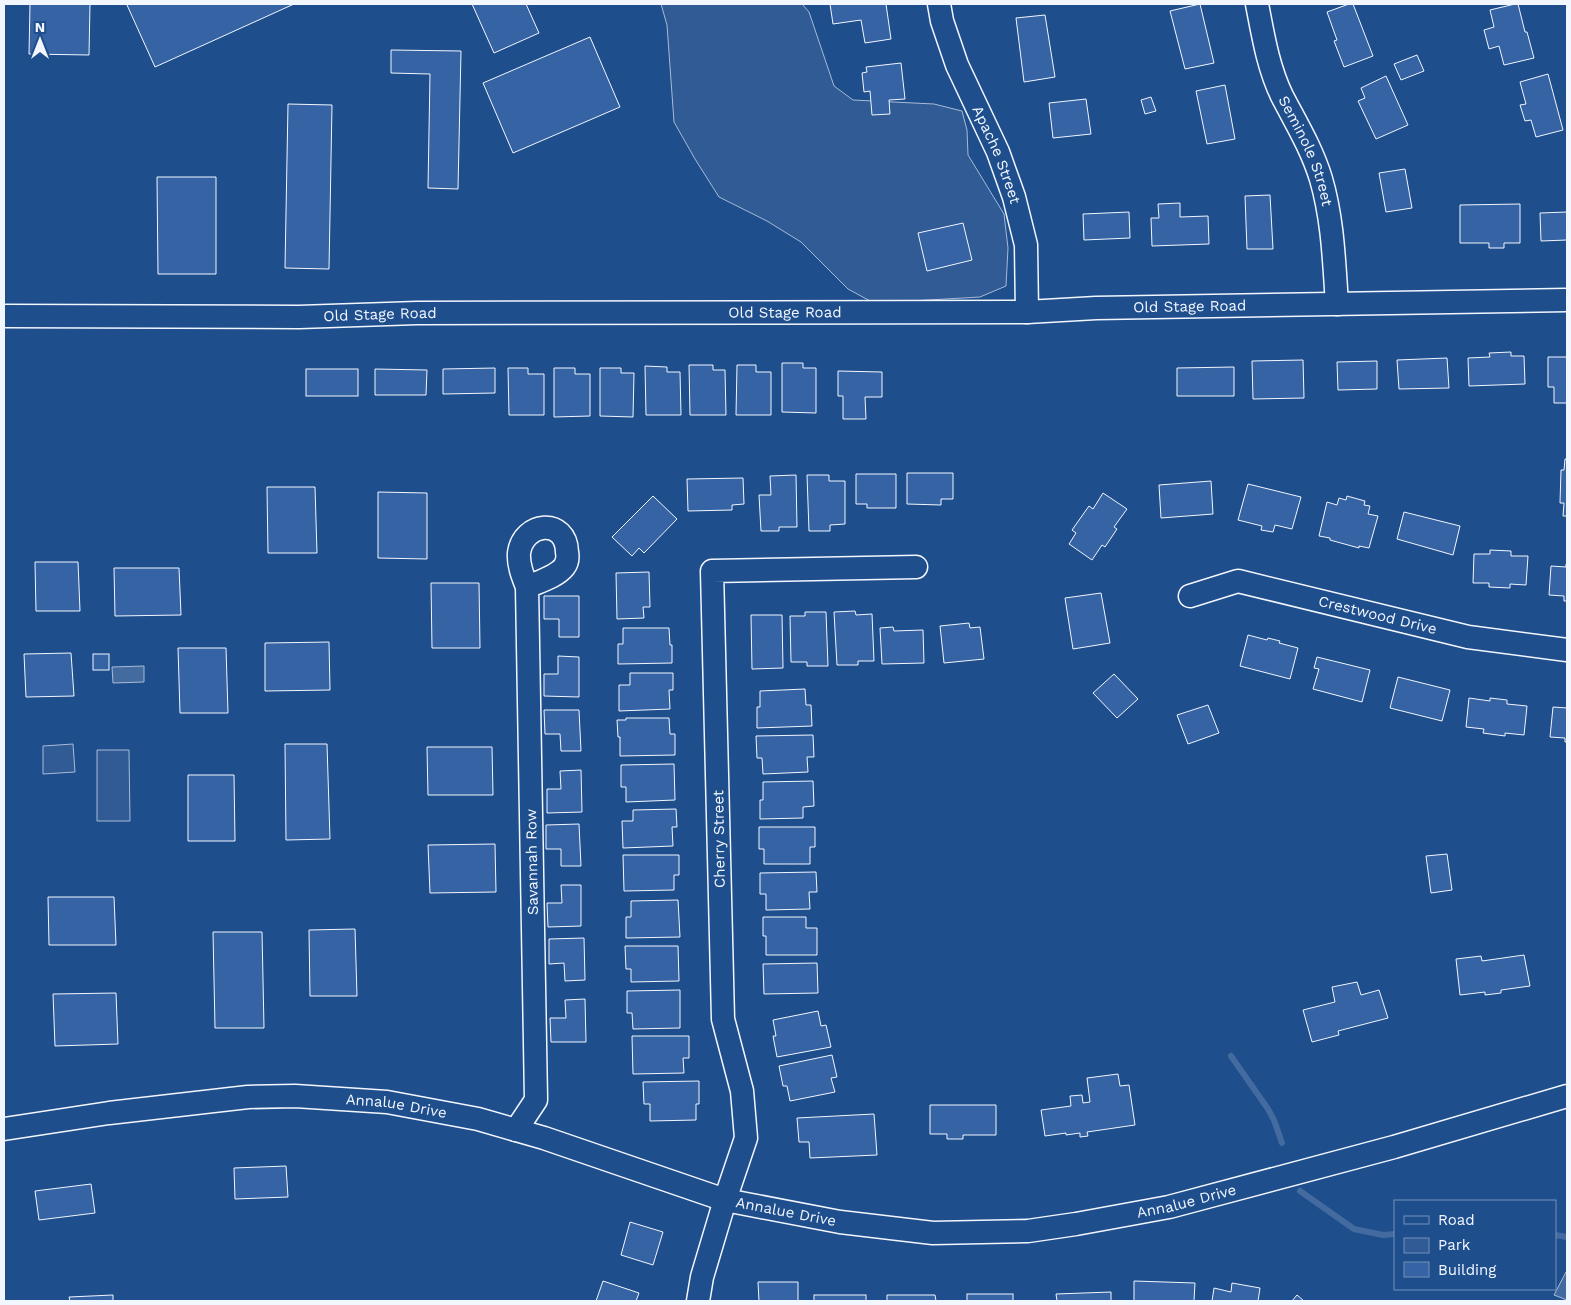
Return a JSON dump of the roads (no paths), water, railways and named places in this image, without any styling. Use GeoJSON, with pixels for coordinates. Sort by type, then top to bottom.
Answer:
{"type":"FeatureCollection","features":[{"type":"Feature","properties":{"kind":"street","name":"Apache Street"},"geometry":{"type":"LineString","coordinates":[[939,4],[942,20],[957,65],[998,152],[1014,197],[1026,244],[1027,312]]}},
{"type":"Feature","properties":{"kind":"street","name":"Seminole Street"},"geometry":{"type":"LineString","coordinates":[[1257,4],[1266,50],[1282,94],[1303,135],[1321,178],[1331,222],[1337,304]]}},
{"type":"Feature","properties":{"kind":"street","name":"Old Stage Road"},"geometry":{"type":"LineString","coordinates":[[4,316],[299,317],[436,313],[1027,312],[1096,308],[1567,300]]}},
{"type":"Feature","properties":{"kind":"street","name":"Cherry Street"},"geometry":{"type":"LineString","coordinates":[[698,1301],[702,1277],[746,1138],[742,1091],[723,1019],[712,571],[916,567]]}},
{"type":"Feature","properties":{"kind":"street","name":"Crestwood Drive"},"geometry":{"type":"LineString","coordinates":[[1190,596],[1238,581],[1468,637],[1567,650]]}},
{"type":"Feature","properties":{"kind":"street","name":"Savannah Row"},"geometry":{"type":"LineString","coordinates":[[516,1130],[536,1100],[527,587]]}},
{"type":"Feature","properties":{"kind":"street","name":"Annalue Drive"},"geometry":{"type":"LineString","coordinates":[[4,1129],[109,1112],[248,1097],[295,1096],[387,1102],[478,1119],[544,1138],[725,1200],[840,1222],[933,1233],[1028,1231],[1169,1207],[1394,1147],[1567,1096]]}},
{"type":"Feature","properties":{"kind":"waterway"},"geometry":{"type":"LineString","coordinates":[[1231,1056],[1268,1109],[1282,1143]]}},
{"type":"Feature","properties":{"kind":"waterway"},"geometry":{"type":"LineString","coordinates":[[1300,1191],[1354,1229],[1383,1235],[1394,1234]]}},
{"type":"Feature","properties":{"kind":"waterway"},"geometry":{"type":"LineString","coordinates":[[1556,1235],[1567,1237]]}}]}
